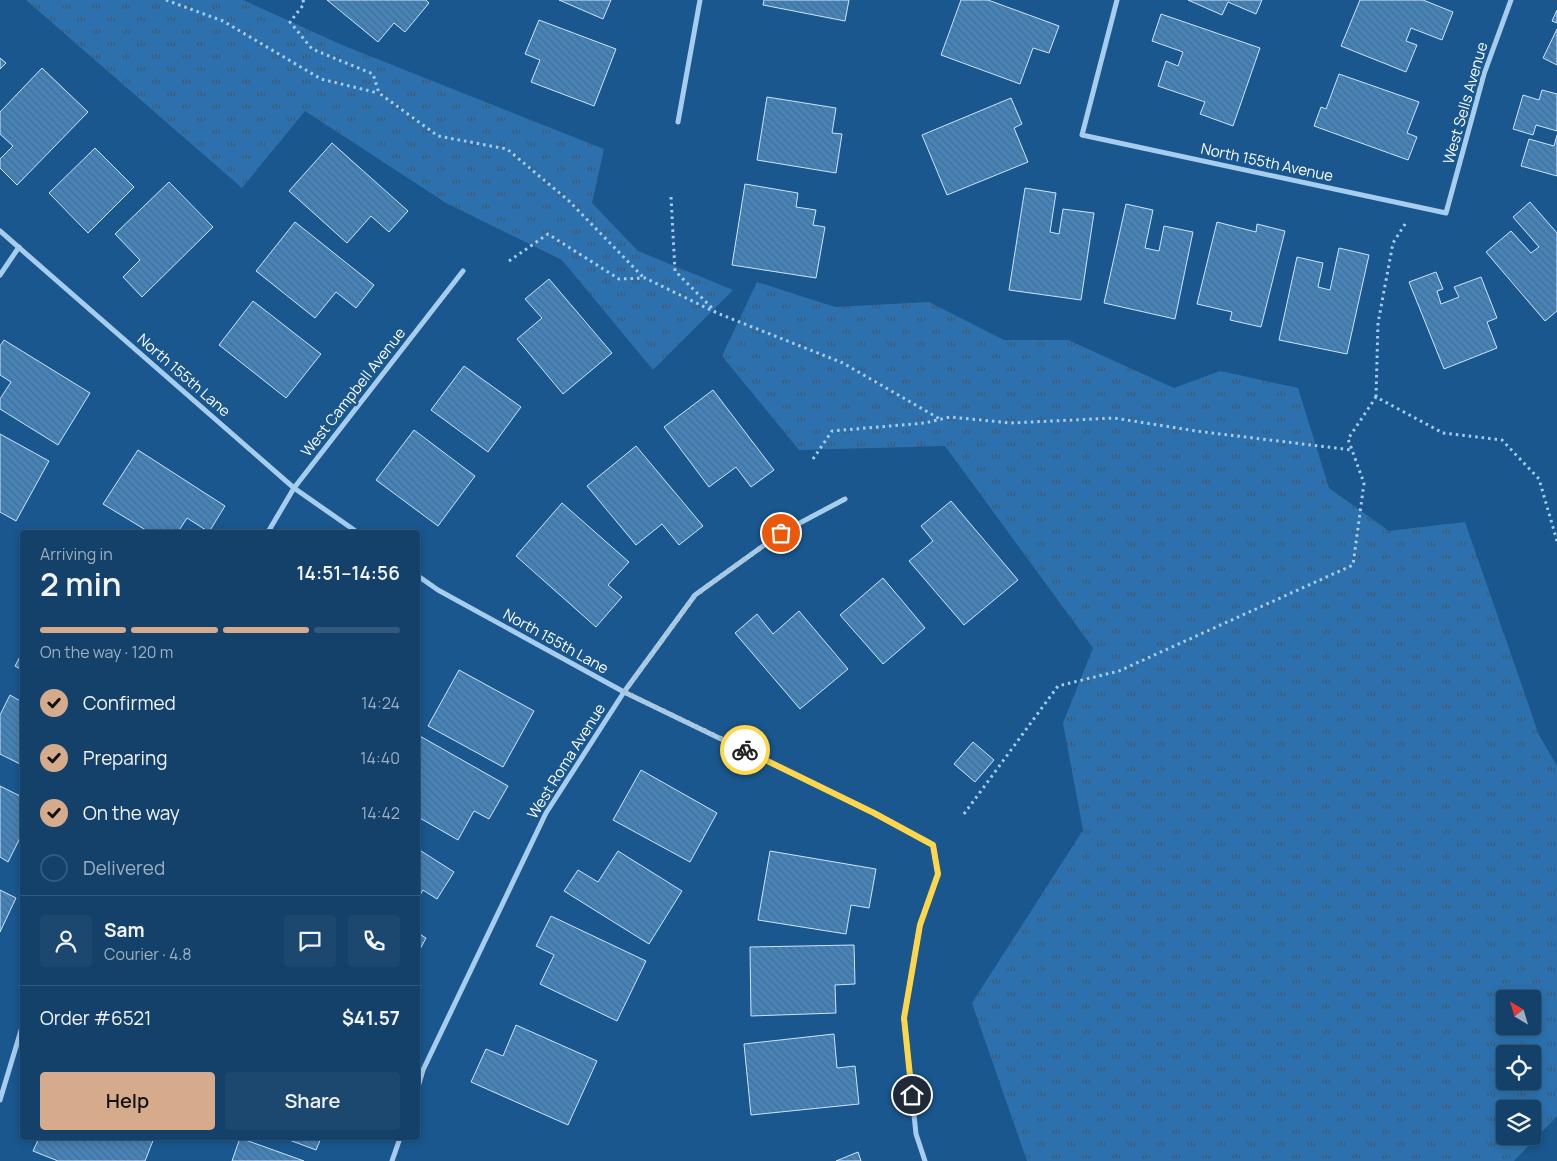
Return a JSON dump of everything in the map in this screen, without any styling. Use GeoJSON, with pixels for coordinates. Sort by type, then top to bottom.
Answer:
{"type":"FeatureCollection","features":[{"type":"Feature","properties":{"kind":"street"},"geometry":{"type":"LineString","coordinates":[[678,122],[700,0]]}},
{"type":"Feature","properties":{"kind":"street","name":"North 155th Avenue"},"geometry":{"type":"LineString","coordinates":[[1117,0],[1082,135],[1446,213]]}},
{"type":"Feature","properties":{"kind":"street","name":"West Sells Avenue"},"geometry":{"type":"LineString","coordinates":[[1446,213],[1484,74],[1511,0]]}},
{"type":"Feature","properties":{"kind":"street","name":"North 155th Lane"},"geometry":{"type":"LineString","coordinates":[[0,231],[294,488],[354,530]]}},
{"type":"Feature","properties":{"kind":"street"},"geometry":{"type":"LineString","coordinates":[[0,276],[19,247]]}},
{"type":"Feature","properties":{"kind":"street","name":"West Campbell Avenue"},"geometry":{"type":"LineString","coordinates":[[269,530],[294,488],[463,272]]}},
{"type":"Feature","properties":{"kind":"street","name":"West Roma Avenue"},"geometry":{"type":"LineString","coordinates":[[420,1081],[427,1062],[546,813],[624,692],[695,595],[781,533],[845,499]]}},
{"type":"Feature","properties":{"kind":"street","name":"North 155th Lane"},"geometry":{"type":"LineString","coordinates":[[420,577],[438,590],[624,692],[874,813],[933,845],[938,874],[920,925],[904,1018],[916,1134],[925,1161]]}},
{"type":"Feature","properties":{"kind":"street"},"geometry":{"type":"LineString","coordinates":[[0,1100],[20,1034]]}},
{"type":"Feature","properties":{"kind":"street"},"geometry":{"type":"LineString","coordinates":[[392,1161],[399,1140]]}},
{"type":"Feature","properties":{"kind":"path"},"geometry":{"type":"LineString","coordinates":[[166,0],[223,21],[321,79],[379,93],[438,136],[507,149],[569,200],[645,278],[717,313],[843,363],[940,419]]}},
{"type":"Feature","properties":{"kind":"path"},"geometry":{"type":"LineString","coordinates":[[303,0],[304,4],[290,22],[312,49],[373,74],[379,93]]}},
{"type":"Feature","properties":{"kind":"path"},"geometry":{"type":"LineString","coordinates":[[671,197],[674,271],[717,313]]}},
{"type":"Feature","properties":{"kind":"path"},"geometry":{"type":"LineString","coordinates":[[964,814],[1058,686],[1119,671],[1353,565],[1364,483],[1348,438],[1376,397],[1378,323],[1393,243],[1416,207]]}},
{"type":"Feature","properties":{"kind":"path"},"geometry":{"type":"LineString","coordinates":[[509,261],[548,234],[619,279],[645,278]]}},
{"type":"Feature","properties":{"kind":"path"},"geometry":{"type":"LineString","coordinates":[[1376,397],[1443,433],[1502,440],[1540,480],[1557,541]]}},
{"type":"Feature","properties":{"kind":"path"},"geometry":{"type":"LineString","coordinates":[[813,459],[832,431],[925,423],[950,417],[1011,423],[1114,418],[1196,431],[1352,450]]}},
{"type":"Feature","properties":{"kind":"green space"},"geometry":{"type":"Polygon","coordinates":[[[26,0],[243,0],[342,45],[604,149],[592,203],[638,251],[733,290],[653,370],[562,260],[446,203],[305,111],[242,188],[26,0]]]}},
{"type":"Feature","properties":{"kind":"green space"},"geometry":{"type":"Polygon","coordinates":[[[757,282],[835,307],[929,302],[1004,340],[1068,340],[1174,388],[1220,371],[1298,388],[1329,488],[1389,531],[1465,522],[1539,735],[1557,766],[1557,1116],[1541,1133],[1541,1100],[1496,1100],[1496,1145],[1529,1145],[1514,1161],[1027,1161],[972,1003],[1083,830],[1063,723],[1093,648],[945,446],[799,450],[722,356],[757,282]]]}},
{"type":"Feature","properties":{"kind":"building"},"geometry":{"type":"Polygon","coordinates":[[[327,0],[426,0],[429,3],[405,32],[394,23],[378,42],[327,0]]]}},
{"type":"Feature","properties":{"kind":"building"},"geometry":{"type":"Polygon","coordinates":[[[559,0],[611,0],[603,19],[559,0]]]}},
{"type":"Feature","properties":{"kind":"building"},"geometry":{"type":"Polygon","coordinates":[[[764,0],[849,0],[845,21],[763,5],[764,0]]]}},
{"type":"Feature","properties":{"kind":"building"},"geometry":{"type":"Polygon","coordinates":[[[961,0],[988,0],[1059,26],[1049,53],[1033,48],[1020,84],[941,55],[961,0]]]}},
{"type":"Feature","properties":{"kind":"building"},"geometry":{"type":"Polygon","coordinates":[[[1188,0],[1262,0],[1256,14],[1228,2],[1222,15],[1188,0]]]}},
{"type":"Feature","properties":{"kind":"building"},"geometry":{"type":"Polygon","coordinates":[[[1360,0],[1423,0],[1453,12],[1442,40],[1411,28],[1406,41],[1417,45],[1406,72],[1341,46],[1360,0]]]}},
{"type":"Feature","properties":{"kind":"building"},"geometry":{"type":"Polygon","coordinates":[[[1557,10],[1557,23],[1552,21],[1557,10]]]}},
{"type":"Feature","properties":{"kind":"building"},"geometry":{"type":"Polygon","coordinates":[[[1161,14],[1260,48],[1233,126],[1200,114],[1205,102],[1158,86],[1166,61],[1178,66],[1183,52],[1152,41],[1161,14]]]}},
{"type":"Feature","properties":{"kind":"building"},"geometry":{"type":"Polygon","coordinates":[[[539,20],[616,49],[594,106],[531,82],[540,60],[525,54],[539,20]]]}},
{"type":"Feature","properties":{"kind":"building"},"geometry":{"type":"Polygon","coordinates":[[[1557,29],[1557,65],[1543,58],[1557,29]]]}},
{"type":"Feature","properties":{"kind":"building"},"geometry":{"type":"Polygon","coordinates":[[[0,58],[6,63],[0,69],[0,58]]]}},
{"type":"Feature","properties":{"kind":"building"},"geometry":{"type":"Polygon","coordinates":[[[42,68],[88,112],[17,185],[0,168],[0,159],[13,146],[0,134],[0,112],[42,68]]]}},
{"type":"Feature","properties":{"kind":"building"},"geometry":{"type":"Polygon","coordinates":[[[1339,74],[1419,102],[1407,133],[1417,137],[1408,160],[1314,126],[1321,107],[1326,109],[1339,74]]]}},
{"type":"Feature","properties":{"kind":"building"},"geometry":{"type":"Polygon","coordinates":[[[1542,90],[1557,94],[1557,131],[1536,125],[1533,135],[1513,129],[1523,95],[1539,100],[1542,90]]]}},
{"type":"Feature","properties":{"kind":"building"},"geometry":{"type":"Polygon","coordinates":[[[767,97],[836,108],[832,133],[842,134],[836,173],[757,160],[767,97]]]}},
{"type":"Feature","properties":{"kind":"building"},"geometry":{"type":"Polygon","coordinates":[[[1011,98],[1022,124],[1014,128],[1028,162],[947,195],[922,135],[1011,98]]]}},
{"type":"Feature","properties":{"kind":"building"},"geometry":{"type":"Polygon","coordinates":[[[1557,135],[1557,176],[1521,166],[1529,139],[1554,146],[1557,135]]]}},
{"type":"Feature","properties":{"kind":"building"},"geometry":{"type":"Polygon","coordinates":[[[332,143],[408,211],[389,232],[371,216],[347,243],[289,191],[332,143]]]}},
{"type":"Feature","properties":{"kind":"building"},"geometry":{"type":"Polygon","coordinates":[[[95,148],[134,187],[88,233],[49,193],[95,148]]]}},
{"type":"Feature","properties":{"kind":"building"},"geometry":{"type":"Polygon","coordinates":[[[169,182],[213,227],[142,297],[123,277],[140,260],[115,234],[169,182]]]}},
{"type":"Feature","properties":{"kind":"building"},"geometry":{"type":"Polygon","coordinates":[[[745,184],[798,193],[796,207],[816,210],[813,225],[825,227],[816,278],[732,265],[745,184]]]}},
{"type":"Feature","properties":{"kind":"building"},"geometry":{"type":"Polygon","coordinates":[[[1025,188],[1056,193],[1050,232],[1059,234],[1063,209],[1094,213],[1081,300],[1009,290],[1025,188]]]}},
{"type":"Feature","properties":{"kind":"building"},"geometry":{"type":"Polygon","coordinates":[[[1530,202],[1557,233],[1557,311],[1545,321],[1486,252],[1511,231],[1531,253],[1539,247],[1513,217],[1530,202]]]}},
{"type":"Feature","properties":{"kind":"building"},"geometry":{"type":"Polygon","coordinates":[[[1126,204],[1153,210],[1145,248],[1159,251],[1164,226],[1193,232],[1175,319],[1104,303],[1126,204]]]}},
{"type":"Feature","properties":{"kind":"building"},"geometry":{"type":"Polygon","coordinates":[[[295,222],[374,285],[356,308],[336,292],[315,318],[256,271],[295,222]]]}},
{"type":"Feature","properties":{"kind":"building"},"geometry":{"type":"Polygon","coordinates":[[[1217,222],[1256,232],[1257,224],[1285,231],[1261,327],[1230,320],[1232,312],[1197,304],[1217,222]]]}},
{"type":"Feature","properties":{"kind":"building"},"geometry":{"type":"Polygon","coordinates":[[[1339,248],[1369,255],[1347,354],[1279,340],[1297,257],[1323,263],[1318,287],[1330,290],[1339,248]]]}},
{"type":"Feature","properties":{"kind":"building"},"geometry":{"type":"Polygon","coordinates":[[[1436,272],[1443,289],[1437,291],[1441,304],[1459,297],[1454,287],[1481,277],[1497,318],[1487,322],[1497,348],[1444,369],[1409,282],[1436,272]]]}},
{"type":"Feature","properties":{"kind":"building"},"geometry":{"type":"Polygon","coordinates":[[[549,279],[612,353],[563,394],[517,339],[542,318],[525,299],[549,279]]]}},
{"type":"Feature","properties":{"kind":"building"},"geometry":{"type":"Polygon","coordinates":[[[253,301],[321,354],[286,398],[219,345],[253,301]]]}},
{"type":"Feature","properties":{"kind":"building"},"geometry":{"type":"Polygon","coordinates":[[[4,340],[90,393],[58,445],[0,409],[0,399],[11,382],[0,375],[0,346],[4,340]]]}},
{"type":"Feature","properties":{"kind":"building"},"geometry":{"type":"Polygon","coordinates":[[[464,366],[521,407],[488,452],[431,410],[464,366]]]}},
{"type":"Feature","properties":{"kind":"building"},"geometry":{"type":"Polygon","coordinates":[[[713,390],[774,470],[751,487],[736,467],[709,487],[664,427],[713,390]]]}},
{"type":"Feature","properties":{"kind":"building"},"geometry":{"type":"Polygon","coordinates":[[[414,430],[475,476],[438,526],[376,480],[414,430]]]}},
{"type":"Feature","properties":{"kind":"building"},"geometry":{"type":"Polygon","coordinates":[[[0,434],[49,461],[16,521],[0,512],[0,434]]]}},
{"type":"Feature","properties":{"kind":"building"},"geometry":{"type":"Polygon","coordinates":[[[636,446],[703,526],[679,545],[662,524],[636,545],[587,486],[636,446]]]}},
{"type":"Feature","properties":{"kind":"building"},"geometry":{"type":"Polygon","coordinates":[[[138,450],[225,506],[210,530],[206,530],[187,518],[179,530],[146,530],[103,504],[138,450]]]}},
{"type":"Feature","properties":{"kind":"building"},"geometry":{"type":"Polygon","coordinates":[[[951,501],[1018,580],[964,625],[909,561],[933,541],[921,526],[951,501]]]}},
{"type":"Feature","properties":{"kind":"building"},"geometry":{"type":"Polygon","coordinates":[[[562,503],[629,562],[608,585],[622,597],[596,627],[516,556],[562,503]]]}},
{"type":"Feature","properties":{"kind":"building"},"geometry":{"type":"Polygon","coordinates":[[[883,578],[925,628],[883,664],[840,615],[883,578]]]}},
{"type":"Feature","properties":{"kind":"building"},"geometry":{"type":"Polygon","coordinates":[[[799,611],[848,669],[800,709],[735,633],[757,614],[773,634],[799,611]]]}},
{"type":"Feature","properties":{"kind":"building"},"geometry":{"type":"Polygon","coordinates":[[[20,657],[20,669],[15,666],[20,657]]]}},
{"type":"Feature","properties":{"kind":"building"},"geometry":{"type":"Polygon","coordinates":[[[459,670],[534,711],[503,767],[428,726],[459,670]]]}},
{"type":"Feature","properties":{"kind":"building"},"geometry":{"type":"Polygon","coordinates":[[[10,695],[20,701],[20,764],[0,754],[0,715],[10,695]]]}},
{"type":"Feature","properties":{"kind":"building"},"geometry":{"type":"Polygon","coordinates":[[[420,736],[508,786],[489,819],[474,811],[458,840],[420,818],[420,736]]]}},
{"type":"Feature","properties":{"kind":"building"},"geometry":{"type":"Polygon","coordinates":[[[973,742],[994,760],[975,782],[954,764],[973,742]]]}},
{"type":"Feature","properties":{"kind":"building"},"geometry":{"type":"Polygon","coordinates":[[[641,770],[717,813],[690,862],[613,820],[641,770]]]}},
{"type":"Feature","properties":{"kind":"building"},"geometry":{"type":"Polygon","coordinates":[[[0,786],[20,796],[20,838],[8,862],[0,857],[0,786]]]}},
{"type":"Feature","properties":{"kind":"building"},"geometry":{"type":"Polygon","coordinates":[[[420,850],[454,872],[437,899],[423,890],[420,895],[420,850]]]}},
{"type":"Feature","properties":{"kind":"building"},"geometry":{"type":"Polygon","coordinates":[[[618,851],[682,891],[649,944],[564,891],[578,870],[598,882],[618,851]]]}},
{"type":"Feature","properties":{"kind":"building"},"geometry":{"type":"Polygon","coordinates":[[[770,851],[876,869],[869,908],[851,905],[846,934],[758,920],[770,851]]]}},
{"type":"Feature","properties":{"kind":"building"},"geometry":{"type":"Polygon","coordinates":[[[0,890],[16,898],[0,932],[0,890]]]}},
{"type":"Feature","properties":{"kind":"building"},"geometry":{"type":"Polygon","coordinates":[[[551,916],[646,961],[617,1021],[540,984],[554,955],[536,946],[551,916]]]}},
{"type":"Feature","properties":{"kind":"building"},"geometry":{"type":"Polygon","coordinates":[[[420,934],[426,938],[420,949],[420,934]]]}},
{"type":"Feature","properties":{"kind":"building"},"geometry":{"type":"Polygon","coordinates":[[[854,945],[855,984],[835,985],[836,1013],[751,1016],[750,947],[854,945]]]}},
{"type":"Feature","properties":{"kind":"building"},"geometry":{"type":"Polygon","coordinates":[[[516,1025],[597,1061],[568,1125],[471,1082],[486,1049],[503,1056],[516,1025]]]}},
{"type":"Feature","properties":{"kind":"building"},"geometry":{"type":"Polygon","coordinates":[[[834,1034],[837,1068],[855,1066],[859,1104],[751,1115],[744,1044],[834,1034]]]}},
{"type":"Feature","properties":{"kind":"building"},"geometry":{"type":"Polygon","coordinates":[[[38,1140],[153,1140],[145,1161],[58,1161],[33,1151],[38,1140]]]}},
{"type":"Feature","properties":{"kind":"building"},"geometry":{"type":"Polygon","coordinates":[[[239,1140],[246,1140],[304,1161],[232,1161],[239,1140]]]}},
{"type":"Feature","properties":{"kind":"building"},"geometry":{"type":"Polygon","coordinates":[[[289,1140],[320,1140],[316,1150],[289,1140]]]}},
{"type":"Feature","properties":{"kind":"building"},"geometry":{"type":"Polygon","coordinates":[[[858,1152],[861,1161],[836,1161],[858,1152]]]}},
{"type":"Feature","properties":{"kind":"way so far"},"geometry":{"type":"LineString","coordinates":[[745,750],[624,692],[695,595],[781,533]]}},
{"type":"Feature","properties":{"kind":"route"},"geometry":{"type":"LineString","coordinates":[[745,750],[874,813],[933,845],[938,874],[920,925],[904,1018],[912,1095]]}}]}
